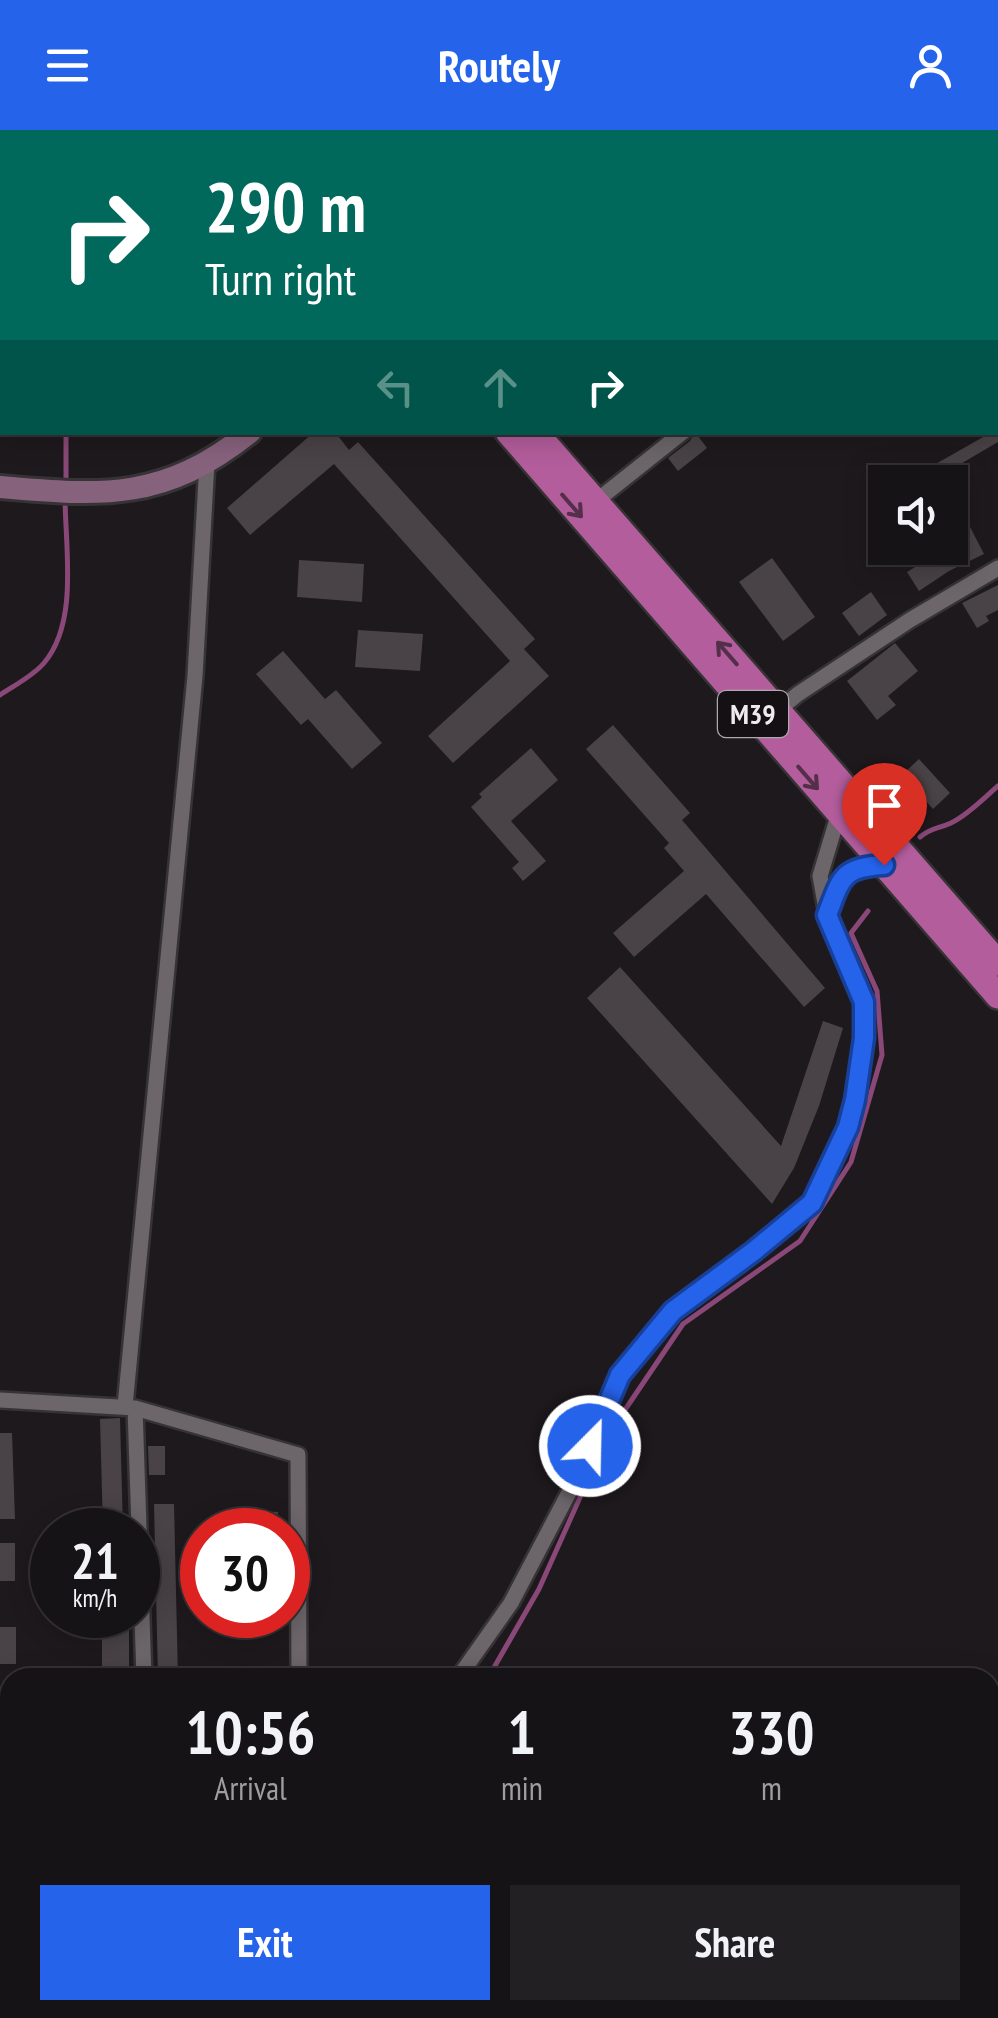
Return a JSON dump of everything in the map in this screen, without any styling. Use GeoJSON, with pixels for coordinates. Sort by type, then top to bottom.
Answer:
{"type":"FeatureCollection","features":[{"type":"Feature","properties":{"kind":"highway","name":"M39"},"geometry":{"type":"LineString","coordinates":[[511,435],[777,711],[998,963]]}},
{"type":"Feature","properties":{"kind":"highway","name":"M39"},"geometry":{"type":"LineString","coordinates":[[538,435],[595,502],[621,547],[839,814],[998,996]]}},
{"type":"Feature","properties":{"kind":"main road"},"geometry":{"type":"LineString","coordinates":[[0,487],[68,493],[128,491],[167,480],[207,462],[246,435]]}},
{"type":"Feature","properties":{"kind":"street"},"geometry":{"type":"LineString","coordinates":[[595,502],[679,435]]}},
{"type":"Feature","properties":{"kind":"street"},"geometry":{"type":"LineString","coordinates":[[143,1668],[130,1407],[195,676],[207,462]]}},
{"type":"Feature","properties":{"kind":"street"},"geometry":{"type":"LineString","coordinates":[[777,711],[910,620],[998,568]]}},
{"type":"Feature","properties":{"kind":"street"},"geometry":{"type":"LineString","coordinates":[[465,1668],[512,1602],[574,1481],[620,1375],[673,1311],[812,1203],[848,1127],[864,1038],[864,1002],[827,915],[820,876],[839,814]]}},
{"type":"Feature","properties":{"kind":"street"},"geometry":{"type":"LineString","coordinates":[[827,915],[842,879],[861,866],[884,865]]}},
{"type":"Feature","properties":{"kind":"street"},"geometry":{"type":"LineString","coordinates":[[0,1400],[130,1407],[298,1455],[299,1668]]}},
{"type":"Feature","properties":{"kind":"building"},"geometry":{"type":"Polygon","coordinates":[[[311,435],[337,435],[349,450],[358,442],[535,639],[524,649],[549,676],[453,763],[428,736],[510,661],[334,464],[250,535],[227,508],[311,435]]]}},
{"type":"Feature","properties":{"kind":"building"},"geometry":{"type":"Polygon","coordinates":[[[697,435],[707,448],[678,471],[668,458],[697,435]]]}},
{"type":"Feature","properties":{"kind":"building"},"geometry":{"type":"Polygon","coordinates":[[[987,435],[998,435],[998,442],[959,465],[934,465],[987,435]]]}},
{"type":"Feature","properties":{"kind":"building"},"geometry":{"type":"Polygon","coordinates":[[[968,523],[984,554],[968,562],[968,523]]]}},
{"type":"Feature","properties":{"kind":"building"},"geometry":{"type":"Polygon","coordinates":[[[772,558],[815,617],[783,641],[739,582],[772,558]]]}},
{"type":"Feature","properties":{"kind":"building"},"geometry":{"type":"Polygon","coordinates":[[[299,560],[364,564],[362,602],[297,597],[299,560]]]}},
{"type":"Feature","properties":{"kind":"building"},"geometry":{"type":"Polygon","coordinates":[[[918,565],[961,565],[919,591],[907,572],[918,565]]]}},
{"type":"Feature","properties":{"kind":"building"},"geometry":{"type":"Polygon","coordinates":[[[998,585],[998,610],[986,616],[989,621],[977,628],[962,603],[998,585]]]}},
{"type":"Feature","properties":{"kind":"building"},"geometry":{"type":"Polygon","coordinates":[[[871,592],[887,615],[859,636],[842,613],[871,592]]]}},
{"type":"Feature","properties":{"kind":"building"},"geometry":{"type":"Polygon","coordinates":[[[358,630],[423,634],[420,671],[355,667],[358,630]]]}},
{"type":"Feature","properties":{"kind":"building"},"geometry":{"type":"Polygon","coordinates":[[[895,643],[918,671],[888,696],[896,705],[877,720],[847,681],[895,643]]]}},
{"type":"Feature","properties":{"kind":"building"},"geometry":{"type":"Polygon","coordinates":[[[283,651],[325,699],[336,690],[382,743],[352,769],[308,719],[301,725],[256,674],[283,651]]]}},
{"type":"Feature","properties":{"kind":"building"},"geometry":{"type":"Polygon","coordinates":[[[613,725],[690,813],[682,820],[825,988],[804,1007],[706,894],[634,957],[613,933],[684,871],[664,848],[669,843],[586,749],[613,725]]]}},
{"type":"Feature","properties":{"kind":"building"},"geometry":{"type":"Polygon","coordinates":[[[531,748],[558,780],[511,821],[546,861],[523,881],[512,868],[519,862],[471,807],[482,797],[479,794],[531,748]]]}},
{"type":"Feature","properties":{"kind":"building"},"geometry":{"type":"Polygon","coordinates":[[[919,759],[950,793],[933,809],[902,775],[919,759]]]}},
{"type":"Feature","properties":{"kind":"building"},"geometry":{"type":"Polygon","coordinates":[[[620,967],[781,1146],[823,1021],[843,1028],[819,1106],[794,1168],[772,1204],[587,998],[620,967]]]}},
{"type":"Feature","properties":{"kind":"building"},"geometry":{"type":"Polygon","coordinates":[[[120,1418],[122,1508],[102,1508],[100,1419],[120,1418]]]}},
{"type":"Feature","properties":{"kind":"building"},"geometry":{"type":"Polygon","coordinates":[[[0,1433],[12,1433],[15,1519],[0,1519],[0,1433]]]}},
{"type":"Feature","properties":{"kind":"building"},"geometry":{"type":"Polygon","coordinates":[[[148,1446],[165,1446],[165,1475],[149,1475],[148,1446]]]}},
{"type":"Feature","properties":{"kind":"building"},"geometry":{"type":"Polygon","coordinates":[[[154,1504],[174,1504],[178,1668],[158,1668],[160,1508],[154,1508],[154,1504]]]}},
{"type":"Feature","properties":{"kind":"building"},"geometry":{"type":"Polygon","coordinates":[[[0,1543],[15,1543],[15,1581],[0,1581],[0,1543]]]}},
{"type":"Feature","properties":{"kind":"building"},"geometry":{"type":"Polygon","coordinates":[[[0,1627],[16,1627],[16,1664],[0,1664],[0,1627]]]}},
{"type":"Feature","properties":{"kind":"building"},"geometry":{"type":"Polygon","coordinates":[[[102,1638],[129,1638],[129,1668],[102,1668],[102,1638]]]}},
{"type":"Feature","properties":{"kind":"waterway"},"geometry":{"type":"LineString","coordinates":[[66,435],[66,485]]}},
{"type":"Feature","properties":{"kind":"waterway"},"geometry":{"type":"LineString","coordinates":[[0,695],[44,663],[62,627],[68,583],[65,496]]}},
{"type":"Feature","properties":{"kind":"waterway"},"geometry":{"type":"LineString","coordinates":[[920,837],[957,820],[998,786]]}},
{"type":"Feature","properties":{"kind":"waterway"},"geometry":{"type":"LineString","coordinates":[[494,1668],[539,1589],[608,1435],[683,1324],[800,1241],[851,1162],[882,1055],[877,991],[851,933],[868,911]]}},
{"type":"Feature","properties":{"kind":"route"},"geometry":{"type":"LineString","coordinates":[[590,1446],[620,1375],[673,1311],[812,1203],[848,1127],[864,1038],[864,1002],[827,915],[842,879],[861,866],[884,865]]}}]}
